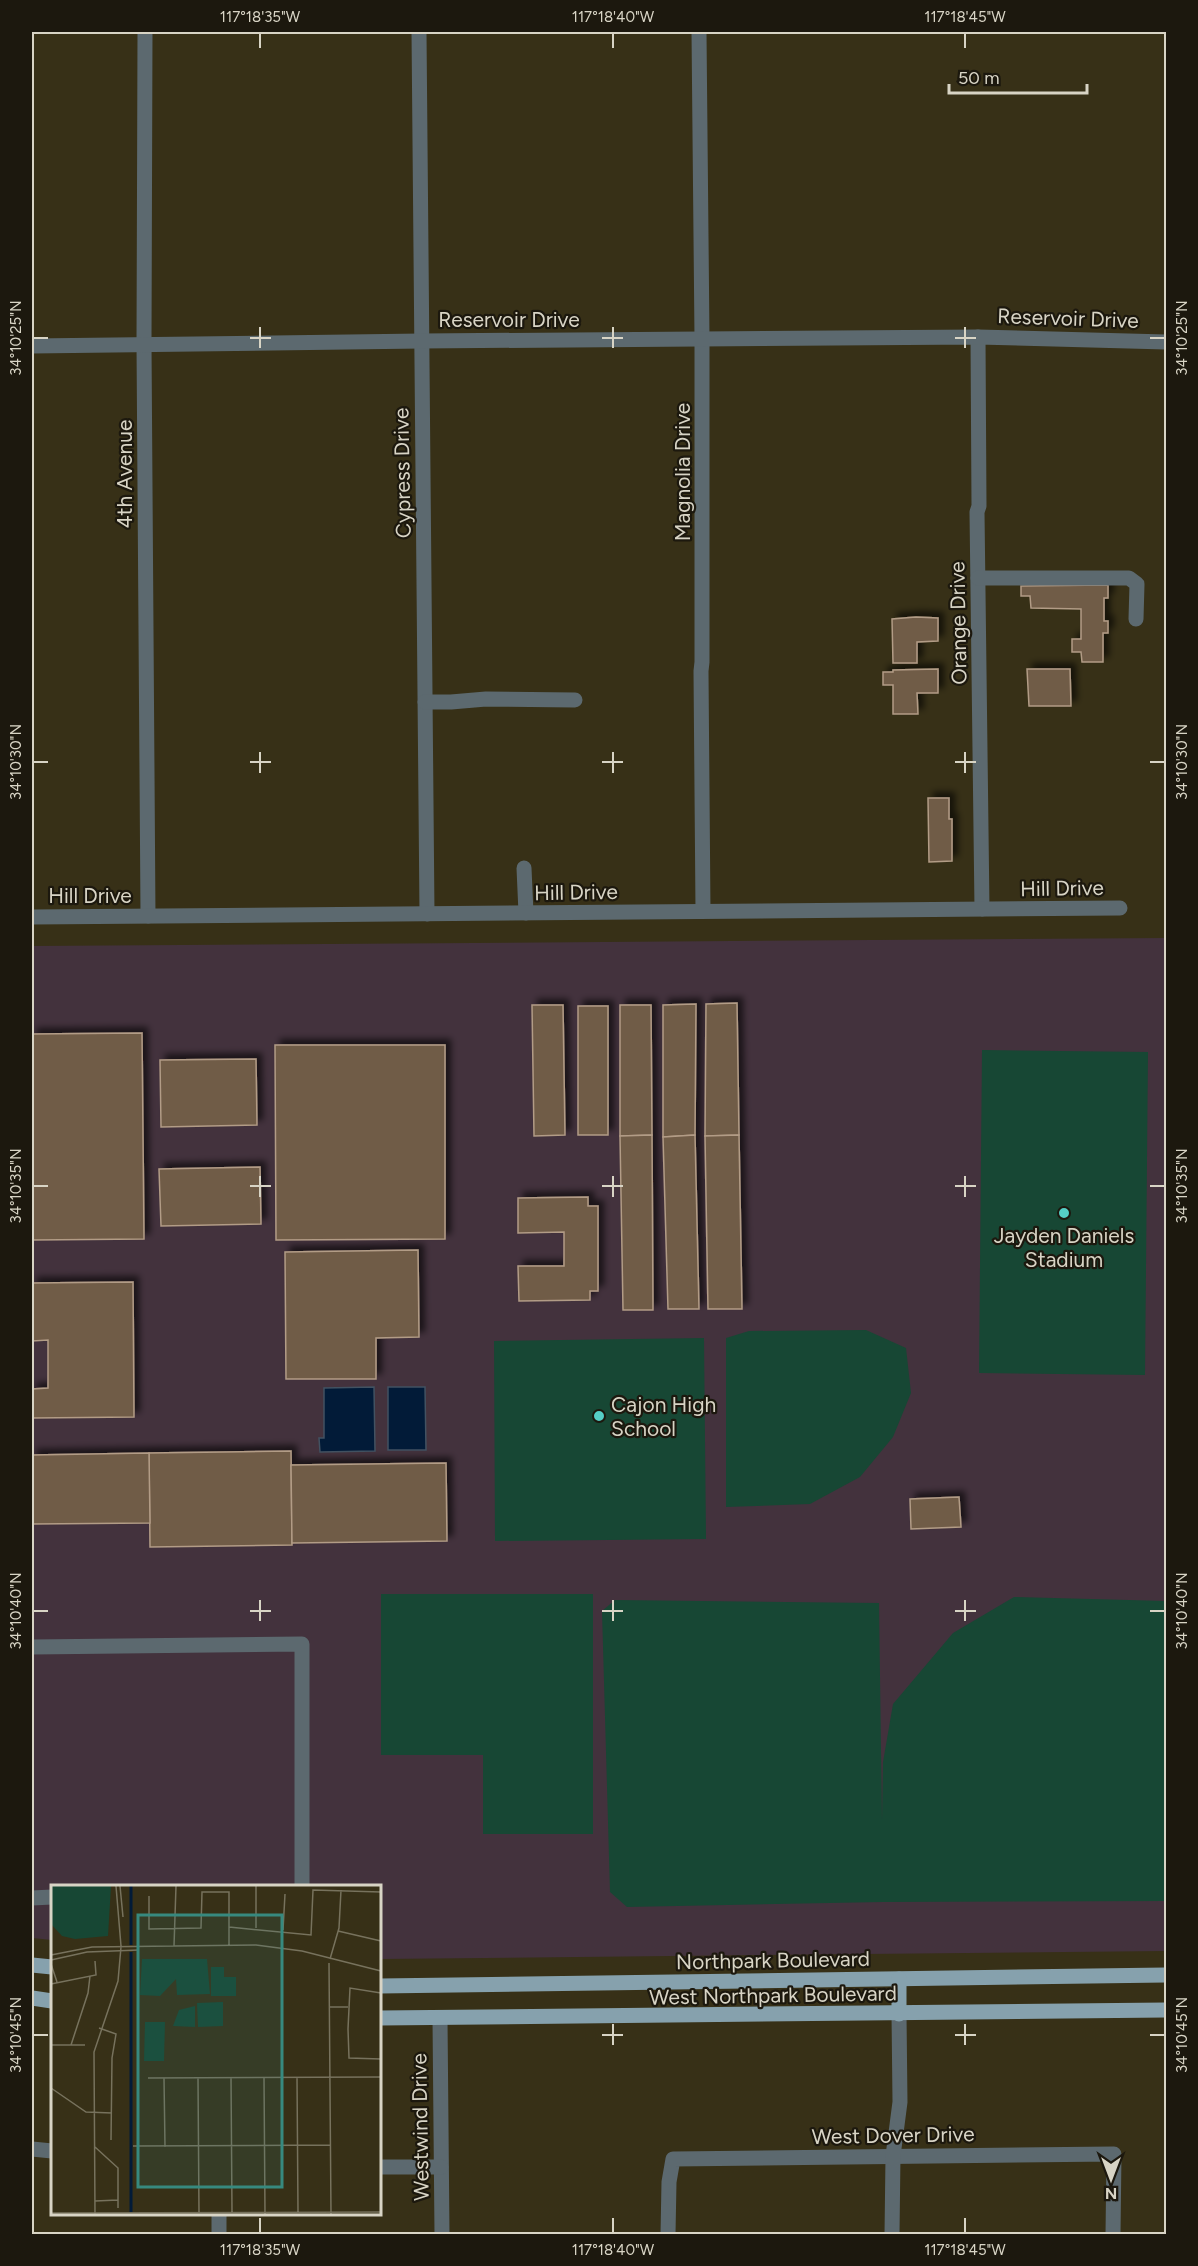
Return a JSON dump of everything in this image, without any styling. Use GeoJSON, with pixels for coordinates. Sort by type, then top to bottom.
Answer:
{"type":"FeatureCollection","features":[{"type":"Feature","properties":{"kind":"main road"},"geometry":{"type":"LineString","coordinates":[[32,1965],[51,1967]]}},
{"type":"Feature","properties":{"kind":"main road","name":"Northpark Boulevard"},"geometry":{"type":"LineString","coordinates":[[381,1986],[1167,1975]]}},
{"type":"Feature","properties":{"kind":"main road"},"geometry":{"type":"LineString","coordinates":[[899,1979],[899,2014]]}},
{"type":"Feature","properties":{"kind":"main road"},"geometry":{"type":"LineString","coordinates":[[32,1998],[51,2001]]}},
{"type":"Feature","properties":{"kind":"main road","name":"West Northpark Boulevard"},"geometry":{"type":"LineString","coordinates":[[381,2019],[1167,2010]]}},
{"type":"Feature","properties":{"kind":"street","name":"4th Avenue"},"geometry":{"type":"LineString","coordinates":[[145,32],[144,344],[148,916]]}},
{"type":"Feature","properties":{"kind":"street","name":"Cypress Drive"},"geometry":{"type":"LineString","coordinates":[[419,32],[427,914]]}},
{"type":"Feature","properties":{"kind":"street","name":"Magnolia Drive"},"geometry":{"type":"LineString","coordinates":[[699,32],[704,911]]}},
{"type":"Feature","properties":{"kind":"street","name":"Reservoir Drive"},"geometry":{"type":"LineString","coordinates":[[32,346],[422,340],[978,337],[1167,342]]}},
{"type":"Feature","properties":{"kind":"street","name":"Orange Drive"},"geometry":{"type":"LineString","coordinates":[[978,337],[982,909]]}},
{"type":"Feature","properties":{"kind":"street"},"geometry":{"type":"LineString","coordinates":[[978,578],[1129,578],[1137,584],[1136,620]]}},
{"type":"Feature","properties":{"kind":"street"},"geometry":{"type":"LineString","coordinates":[[425,702],[486,699],[575,700]]}},
{"type":"Feature","properties":{"kind":"street"},"geometry":{"type":"LineString","coordinates":[[524,868],[526,913]]}},
{"type":"Feature","properties":{"kind":"street","name":"Hill Drive"},"geometry":{"type":"LineString","coordinates":[[32,917],[1120,908]]}},
{"type":"Feature","properties":{"kind":"street"},"geometry":{"type":"LineString","coordinates":[[32,1647],[302,1644],[302,1885]]}},
{"type":"Feature","properties":{"kind":"street"},"geometry":{"type":"LineString","coordinates":[[32,1898],[51,1897]]}},
{"type":"Feature","properties":{"kind":"street"},"geometry":{"type":"LineString","coordinates":[[892,2235],[893,2156],[900,2102],[899,2014]]}},
{"type":"Feature","properties":{"kind":"street","name":"Westwind Drive"},"geometry":{"type":"LineString","coordinates":[[440,2019],[442,2235]]}},
{"type":"Feature","properties":{"kind":"street"},"geometry":{"type":"LineString","coordinates":[[32,2149],[51,2151]]}},
{"type":"Feature","properties":{"kind":"street","name":"West Dover Drive"},"geometry":{"type":"LineString","coordinates":[[668,2235],[669,2182],[674,2159],[1114,2154],[1113,2235]]}},
{"type":"Feature","properties":{"kind":"street"},"geometry":{"type":"LineString","coordinates":[[381,2167],[441,2167]]}},
{"type":"Feature","properties":{"kind":"street"},"geometry":{"type":"LineString","coordinates":[[219,2215],[219,2235]]}},
{"type":"Feature","properties":{"kind":"shaded area","name":"Cajon High School"},"geometry":{"type":"Polygon","coordinates":[[[1166,938],[1166,1951],[381,1959],[381,1885],[51,1885],[51,1940],[32,1938],[32,946],[1166,938]]]}},
{"type":"Feature","properties":{"kind":"green space","name":"Jayden Daniels Stadium"},"geometry":{"type":"Polygon","coordinates":[[[982,1050],[1148,1052],[1145,1375],[979,1373],[982,1050]]]}},
{"type":"Feature","properties":{"kind":"green space"},"geometry":{"type":"Polygon","coordinates":[[[866,1330],[906,1348],[911,1393],[893,1437],[860,1477],[810,1504],[726,1507],[726,1338],[749,1331],[866,1330]]]}},
{"type":"Feature","properties":{"kind":"green space"},"geometry":{"type":"Polygon","coordinates":[[[704,1338],[706,1539],[495,1541],[494,1341],[704,1338]]]}},
{"type":"Feature","properties":{"kind":"green space"},"geometry":{"type":"Polygon","coordinates":[[[381,1594],[593,1594],[593,1834],[483,1834],[483,1755],[381,1755],[381,1594]]]}},
{"type":"Feature","properties":{"kind":"green space"},"geometry":{"type":"Polygon","coordinates":[[[1014,1597],[1166,1601],[1166,1901],[883,1902],[627,1907],[610,1892],[602,1611],[615,1600],[879,1603],[882,1821],[883,1762],[893,1704],[953,1633],[1014,1597]]]}},
{"type":"Feature","properties":{"kind":"water"},"geometry":{"type":"Polygon","coordinates":[[[374,1387],[375,1451],[320,1452],[319,1438],[324,1438],[324,1388],[374,1387]]]}},
{"type":"Feature","properties":{"kind":"water"},"geometry":{"type":"Polygon","coordinates":[[[388,1387],[425,1387],[426,1450],[388,1450],[388,1387]]]}},
{"type":"Feature","properties":{"kind":"building"},"geometry":{"type":"Polygon","coordinates":[[[1108,585],[1108,598],[1104,598],[1104,621],[1108,621],[1108,633],[1103,633],[1103,662],[1082,662],[1081,652],[1072,652],[1072,639],[1081,639],[1081,609],[1031,608],[1030,596],[1021,596],[1021,586],[1108,585]]]}},
{"type":"Feature","properties":{"kind":"building"},"geometry":{"type":"Polygon","coordinates":[[[938,618],[938,641],[917,642],[917,663],[893,663],[892,619],[938,618]]]}},
{"type":"Feature","properties":{"kind":"building"},"geometry":{"type":"Polygon","coordinates":[[[938,669],[938,693],[917,693],[918,714],[893,714],[893,685],[883,685],[883,672],[938,669]]]}},
{"type":"Feature","properties":{"kind":"building"},"geometry":{"type":"Polygon","coordinates":[[[1027,669],[1070,669],[1071,706],[1029,706],[1027,669]]]}},
{"type":"Feature","properties":{"kind":"building"},"geometry":{"type":"Polygon","coordinates":[[[928,798],[949,798],[949,819],[952,819],[952,861],[929,862],[928,798]]]}},
{"type":"Feature","properties":{"kind":"building"},"geometry":{"type":"Polygon","coordinates":[[[737,1003],[739,1135],[705,1136],[706,1004],[737,1003]]]}},
{"type":"Feature","properties":{"kind":"building"},"geometry":{"type":"Polygon","coordinates":[[[696,1004],[695,1135],[663,1137],[663,1005],[696,1004]]]}},
{"type":"Feature","properties":{"kind":"building"},"geometry":{"type":"Polygon","coordinates":[[[532,1005],[563,1005],[565,1135],[534,1136],[532,1005]]]}},
{"type":"Feature","properties":{"kind":"building"},"geometry":{"type":"Polygon","coordinates":[[[620,1005],[651,1005],[652,1135],[620,1136],[620,1005]]]}},
{"type":"Feature","properties":{"kind":"building"},"geometry":{"type":"Polygon","coordinates":[[[578,1006],[608,1006],[608,1135],[578,1135],[578,1006]]]}},
{"type":"Feature","properties":{"kind":"building"},"geometry":{"type":"Polygon","coordinates":[[[142,1033],[144,1239],[32,1240],[32,1034],[142,1033]]]}},
{"type":"Feature","properties":{"kind":"building"},"geometry":{"type":"Polygon","coordinates":[[[275,1045],[445,1045],[445,1239],[276,1240],[275,1045]]]}},
{"type":"Feature","properties":{"kind":"building"},"geometry":{"type":"Polygon","coordinates":[[[256,1059],[257,1125],[161,1127],[160,1060],[256,1059]]]}},
{"type":"Feature","properties":{"kind":"building"},"geometry":{"type":"Polygon","coordinates":[[[652,1135],[653,1310],[623,1310],[620,1136],[652,1135]]]}},
{"type":"Feature","properties":{"kind":"building"},"geometry":{"type":"Polygon","coordinates":[[[695,1135],[699,1309],[668,1309],[663,1137],[695,1135]]]}},
{"type":"Feature","properties":{"kind":"building"},"geometry":{"type":"Polygon","coordinates":[[[739,1135],[742,1309],[708,1309],[705,1136],[739,1135]]]}},
{"type":"Feature","properties":{"kind":"building"},"geometry":{"type":"Polygon","coordinates":[[[260,1167],[261,1224],[161,1226],[159,1169],[260,1167]]]}},
{"type":"Feature","properties":{"kind":"building"},"geometry":{"type":"Polygon","coordinates":[[[588,1197],[588,1206],[598,1206],[598,1291],[590,1291],[590,1300],[519,1301],[518,1266],[564,1266],[564,1232],[518,1233],[518,1198],[588,1197]]]}},
{"type":"Feature","properties":{"kind":"building"},"geometry":{"type":"Polygon","coordinates":[[[418,1250],[419,1337],[376,1338],[376,1379],[286,1379],[285,1252],[418,1250]]]}},
{"type":"Feature","properties":{"kind":"building"},"geometry":{"type":"Polygon","coordinates":[[[133,1282],[134,1417],[32,1418],[32,1389],[48,1388],[48,1340],[32,1341],[32,1283],[133,1282]]]}},
{"type":"Feature","properties":{"kind":"building"},"geometry":{"type":"Polygon","coordinates":[[[291,1451],[292,1545],[150,1547],[149,1453],[291,1451]]]}},
{"type":"Feature","properties":{"kind":"building"},"geometry":{"type":"Polygon","coordinates":[[[149,1453],[150,1523],[32,1524],[32,1455],[149,1453]]]}},
{"type":"Feature","properties":{"kind":"building"},"geometry":{"type":"Polygon","coordinates":[[[446,1463],[447,1541],[292,1543],[291,1465],[446,1463]]]}},
{"type":"Feature","properties":{"kind":"building"},"geometry":{"type":"Polygon","coordinates":[[[959,1497],[961,1527],[911,1529],[910,1499],[959,1497]]]}},
{"type":"Feature","properties":{"kind":"place","name":"Jayden Daniels Stadium"},"geometry":{"type":"Point","coordinates":[1064,1213]}},
{"type":"Feature","properties":{"kind":"place","name":"Cajon High School"},"geometry":{"type":"Point","coordinates":[599,1416]}}]}
